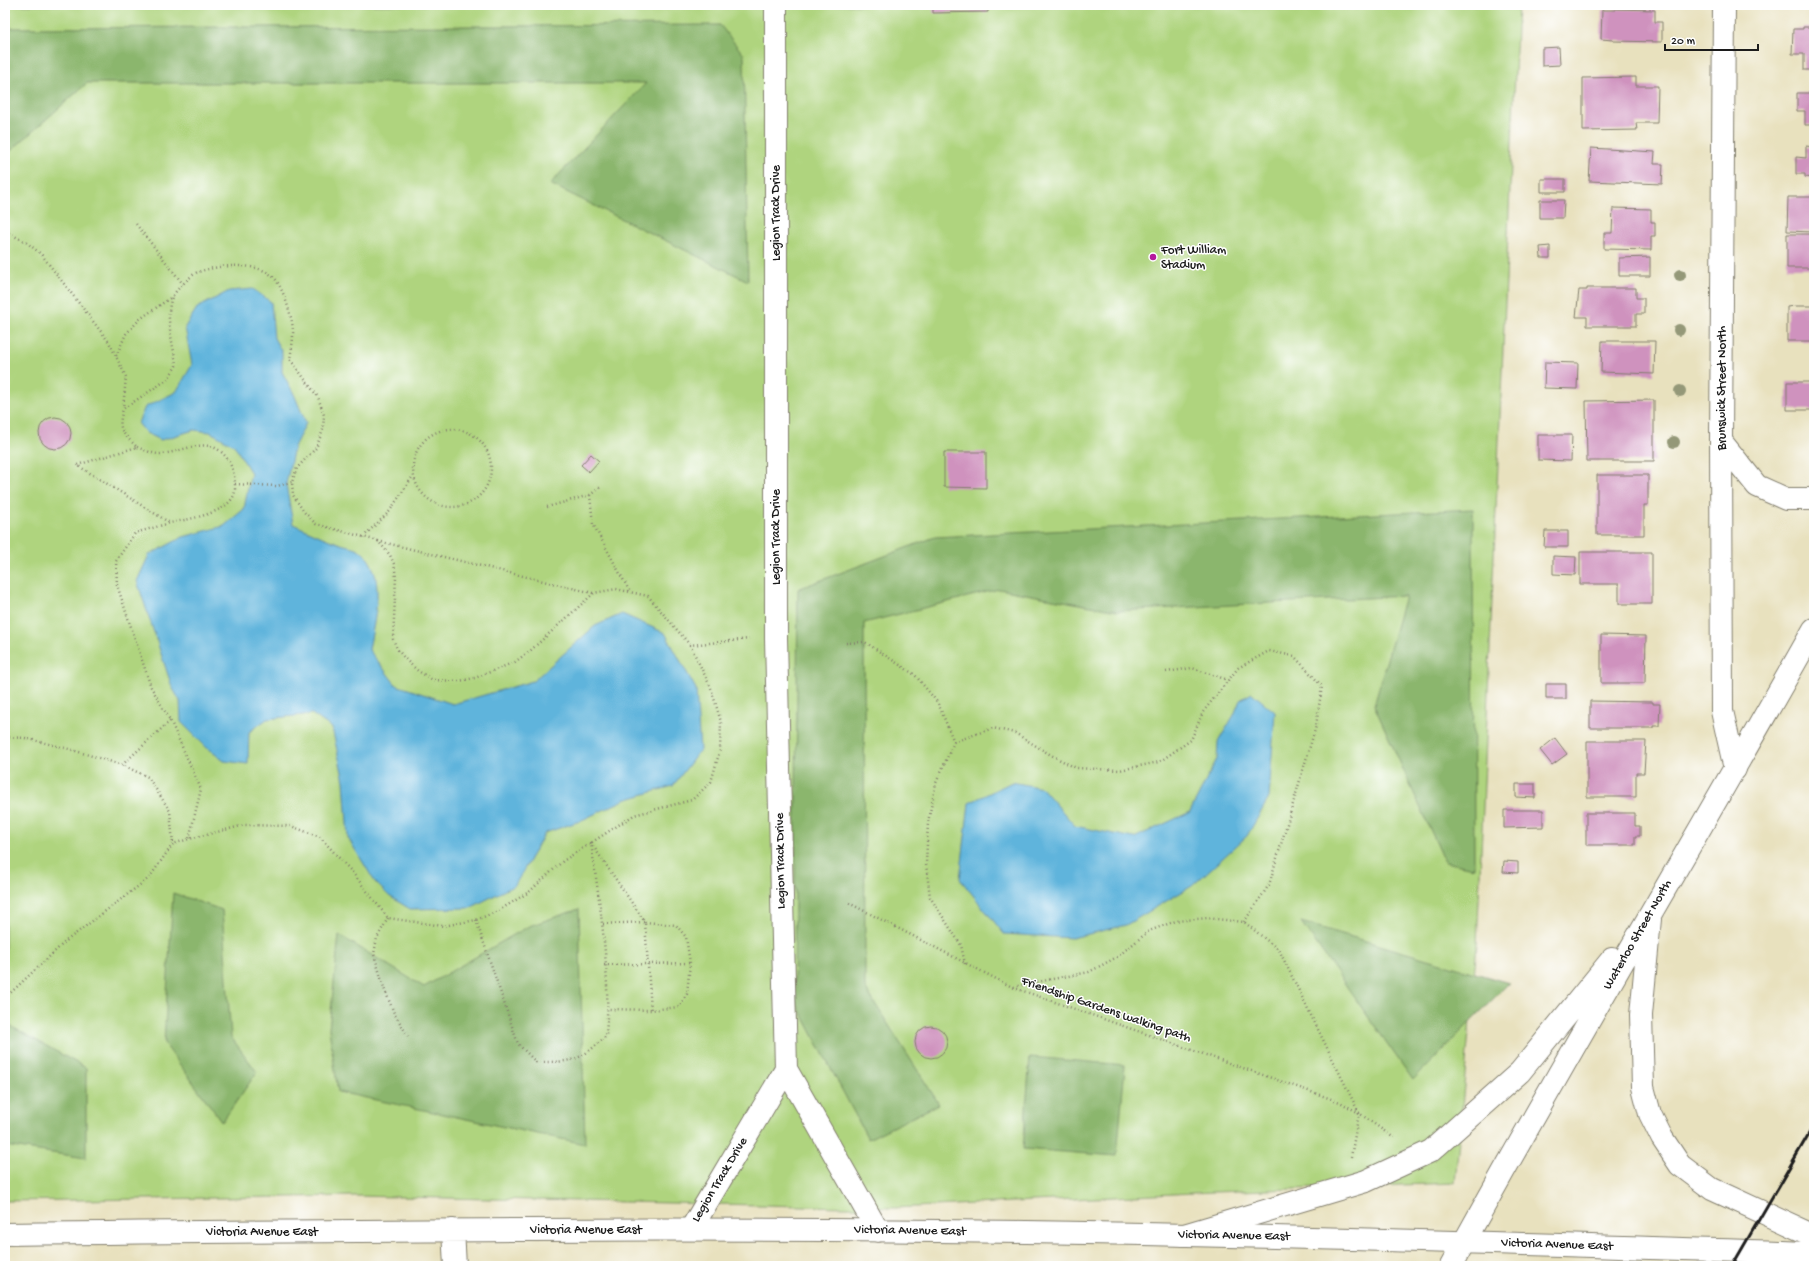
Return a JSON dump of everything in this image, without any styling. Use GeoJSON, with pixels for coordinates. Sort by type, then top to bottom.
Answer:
{"type":"FeatureCollection","features":[{"type":"Feature","properties":{"kind":"street","name":"Legion Track Drive"},"geometry":{"type":"LineString","coordinates":[[776,5],[776,638],[786,1069],[878,1231]]}},
{"type":"Feature","properties":{"kind":"street","name":"Brunswick Street North"},"geometry":{"type":"LineString","coordinates":[[1724,5],[1721,441],[1722,711],[1735,769]]}},
{"type":"Feature","properties":{"kind":"street"},"geometry":{"type":"LineString","coordinates":[[1721,441],[1757,486],[1786,499],[1814,499]]}},
{"type":"Feature","properties":{"kind":"street","name":"Waterloo Street North"},"geometry":{"type":"LineString","coordinates":[[1450,1266],[1650,912],[1735,769],[1814,628]]}},
{"type":"Feature","properties":{"kind":"street"},"geometry":{"type":"LineString","coordinates":[[1184,1235],[1366,1181],[1431,1151],[1520,1072],[1650,912]]}},
{"type":"Feature","properties":{"kind":"street"},"geometry":{"type":"LineString","coordinates":[[1650,912],[1641,1015],[1643,1087],[1650,1114],[1662,1138],[1680,1165],[1712,1189],[1814,1236]]}},
{"type":"Feature","properties":{"kind":"street","name":"Legion Track Drive"},"geometry":{"type":"LineString","coordinates":[[691,1229],[786,1069]]}},
{"type":"Feature","properties":{"kind":"street","name":"Victoria Avenue East"},"geometry":{"type":"LineString","coordinates":[[5,1234],[691,1229],[1184,1235],[1814,1253]]}},
{"type":"Feature","properties":{"kind":"street"},"geometry":{"type":"LineString","coordinates":[[454,1230],[455,1266]]}},
{"type":"Feature","properties":{"kind":"path"},"geometry":{"type":"LineString","coordinates":[[136,224],[183,284]]}},
{"type":"Feature","properties":{"kind":"path"},"geometry":{"type":"LineString","coordinates":[[5,231],[26,242],[41,254],[109,342],[126,376],[123,409],[119,423],[121,431],[137,447],[157,454],[199,445],[210,446],[220,450],[228,460],[233,470],[235,494],[228,504],[207,514],[135,533],[116,561],[117,585],[151,687],[170,720],[201,789],[189,839]]}},
{"type":"Feature","properties":{"kind":"path"},"geometry":{"type":"LineString","coordinates":[[5,998],[66,941],[149,878],[173,844],[245,826],[291,826],[320,837],[352,872],[388,918],[443,926],[476,920],[498,911],[529,892],[563,861],[634,815],[692,800],[712,782],[720,750],[722,722],[711,688],[690,645],[648,596],[616,589],[594,593],[378,541],[316,524],[304,512],[293,496],[292,482],[297,468],[316,448],[322,430],[324,415],[318,397],[290,359],[294,334],[286,302],[275,279],[262,270],[244,266],[224,266],[196,272],[173,296],[140,319],[126,334],[116,357]]}},
{"type":"Feature","properties":{"kind":"path"},"geometry":{"type":"LineString","coordinates":[[123,409],[168,379],[176,366],[168,314],[173,296]]}},
{"type":"Feature","properties":{"kind":"path"},"geometry":{"type":"LineString","coordinates":[[362,537],[389,512],[414,476],[413,464],[416,453],[423,442],[432,435],[444,430],[456,430],[468,433],[478,439],[486,448],[490,461],[491,475],[486,487],[478,498],[466,505],[453,507],[440,506],[428,499],[419,489],[414,476]]}},
{"type":"Feature","properties":{"kind":"path"},"geometry":{"type":"LineString","coordinates":[[137,447],[77,466],[170,523]]}},
{"type":"Feature","properties":{"kind":"path"},"geometry":{"type":"LineString","coordinates":[[235,484],[277,486],[292,482]]}},
{"type":"Feature","properties":{"kind":"path"},"geometry":{"type":"LineString","coordinates":[[547,507],[590,495],[602,486]]}},
{"type":"Feature","properties":{"kind":"path"},"geometry":{"type":"LineString","coordinates":[[590,495],[593,524],[630,592]]}},
{"type":"Feature","properties":{"kind":"path"},"geometry":{"type":"LineString","coordinates":[[378,541],[390,555],[394,564],[396,577],[393,639],[397,649],[412,666],[433,680],[459,681],[475,678],[516,662],[594,593]]}},
{"type":"Feature","properties":{"kind":"path"},"geometry":{"type":"LineString","coordinates":[[690,645],[776,638]]}},
{"type":"Feature","properties":{"kind":"path"},"geometry":{"type":"LineString","coordinates":[[846,643],[865,642],[915,675],[938,703],[954,742]]}},
{"type":"Feature","properties":{"kind":"path"},"geometry":{"type":"LineString","coordinates":[[965,964],[961,945],[930,897],[926,864],[928,822],[936,782],[954,742],[993,728],[1015,733],[1076,768],[1120,770],[1159,762],[1191,740],[1203,712],[1238,668],[1268,651],[1294,656],[1322,686],[1316,726],[1268,886],[1244,922]]}},
{"type":"Feature","properties":{"kind":"path"},"geometry":{"type":"LineString","coordinates":[[1166,672],[1192,668],[1228,680]]}},
{"type":"Feature","properties":{"kind":"path"},"geometry":{"type":"LineString","coordinates":[[122,765],[170,720]]}},
{"type":"Feature","properties":{"kind":"path"},"geometry":{"type":"LineString","coordinates":[[5,737],[25,738],[122,765],[148,777],[170,811],[173,844]]}},
{"type":"Feature","properties":{"kind":"path"},"geometry":{"type":"LineString","coordinates":[[591,843],[645,922],[649,964],[650,1010]]}},
{"type":"Feature","properties":{"kind":"path"},"geometry":{"type":"LineString","coordinates":[[476,920],[518,1044],[536,1062],[577,1059],[591,1050],[606,1036],[608,1009],[604,965],[603,924],[591,843]]}},
{"type":"Feature","properties":{"kind":"path"},"geometry":{"type":"LineString","coordinates":[[849,902],[965,964],[1012,987]]}},
{"type":"Feature","properties":{"kind":"path"},"geometry":{"type":"LineString","coordinates":[[388,918],[377,938],[374,954],[384,988],[394,1013],[408,1036]]}},
{"type":"Feature","properties":{"kind":"path","name":"Friendship Gardens walking path"},"geometry":{"type":"LineString","coordinates":[[1012,987],[1089,972],[1117,957],[1149,931],[1176,921],[1206,918],[1244,922],[1279,950],[1359,1113]]}},
{"type":"Feature","properties":{"kind":"path"},"geometry":{"type":"LineString","coordinates":[[603,924],[645,922],[676,925],[686,937],[690,962],[687,994],[679,1007],[650,1010],[608,1009]]}},
{"type":"Feature","properties":{"kind":"path"},"geometry":{"type":"LineString","coordinates":[[604,965],[690,962]]}},
{"type":"Feature","properties":{"kind":"path","name":"Friendship Gardens walking path"},"geometry":{"type":"LineString","coordinates":[[1012,987],[1340,1102],[1359,1113],[1419,1156]]}},
{"type":"Feature","properties":{"kind":"path"},"geometry":{"type":"LineString","coordinates":[[1348,1186],[1359,1113]]}},
{"type":"Feature","properties":{"kind":"green space"},"geometry":{"type":"Polygon","coordinates":[[[5,5],[1518,5],[1477,945],[1455,1183],[1213,1192],[894,1208],[355,1196],[5,1201],[5,5]]]}},
{"type":"Feature","properties":{"kind":"green space"},"geometry":{"type":"Polygon","coordinates":[[[720,25],[744,55],[748,281],[550,184],[646,83],[87,83],[5,156],[5,28],[720,25]]]}},
{"type":"Feature","properties":{"kind":"green space"},"geometry":{"type":"Polygon","coordinates":[[[1473,509],[1474,868],[1445,862],[1374,705],[1405,596],[1117,611],[999,589],[864,623],[865,988],[939,1104],[868,1139],[794,999],[798,589],[935,537],[1473,509]]]}},
{"type":"Feature","properties":{"kind":"green space"},"geometry":{"type":"Polygon","coordinates":[[[173,893],[222,910],[231,1037],[257,1072],[222,1122],[164,1043],[173,893]]]}},
{"type":"Feature","properties":{"kind":"green space"},"geometry":{"type":"Polygon","coordinates":[[[579,909],[585,1144],[338,1092],[329,1029],[339,935],[424,987],[529,926],[579,909]]]}},
{"type":"Feature","properties":{"kind":"green space"},"geometry":{"type":"Polygon","coordinates":[[[1301,922],[1509,983],[1413,1080],[1301,922]]]}},
{"type":"Feature","properties":{"kind":"green space"},"geometry":{"type":"Polygon","coordinates":[[[5,1023],[86,1068],[86,1158],[5,1146],[5,1023]]]}},
{"type":"Feature","properties":{"kind":"green space"},"geometry":{"type":"Polygon","coordinates":[[[1030,1057],[1125,1065],[1117,1156],[1023,1149],[1030,1057]]]}},
{"type":"Feature","properties":{"kind":"water"},"geometry":{"type":"Polygon","coordinates":[[[253,289],[271,302],[274,338],[282,352],[282,372],[294,394],[306,423],[294,447],[286,484],[293,524],[329,540],[357,548],[369,561],[374,572],[377,585],[377,598],[369,650],[396,685],[453,704],[533,681],[595,626],[622,614],[665,633],[696,689],[700,750],[673,786],[624,800],[580,821],[545,833],[515,885],[470,908],[410,909],[389,896],[375,882],[348,838],[344,781],[332,728],[312,714],[267,719],[249,732],[248,764],[224,761],[207,748],[181,722],[180,701],[172,687],[137,581],[149,555],[183,537],[224,526],[244,509],[251,473],[234,445],[210,432],[194,430],[161,440],[146,433],[138,423],[145,407],[176,392],[192,365],[185,327],[197,308],[229,291],[253,289]]]}},
{"type":"Feature","properties":{"kind":"water"},"geometry":{"type":"Polygon","coordinates":[[[1252,693],[1275,712],[1269,798],[1247,836],[1192,886],[1126,925],[1072,938],[1004,934],[960,879],[969,803],[1012,782],[1042,788],[1075,826],[1134,838],[1190,812],[1217,759],[1218,742],[1234,715],[1240,700],[1252,693]]]}},
{"type":"Feature","properties":{"kind":"building"},"geometry":{"type":"Polygon","coordinates":[[[933,5],[988,5],[988,12],[933,13],[933,5]]]}},
{"type":"Feature","properties":{"kind":"building"},"geometry":{"type":"Polygon","coordinates":[[[1602,10],[1655,10],[1655,22],[1662,22],[1662,42],[1613,41],[1601,39],[1602,10]]]}},
{"type":"Feature","properties":{"kind":"building"},"geometry":{"type":"Polygon","coordinates":[[[1803,27],[1814,27],[1814,70],[1804,70],[1804,54],[1792,54],[1793,29],[1803,29],[1803,27]]]}},
{"type":"Feature","properties":{"kind":"building"},"geometry":{"type":"Polygon","coordinates":[[[1559,47],[1560,65],[1542,66],[1542,48],[1559,47]]]}},
{"type":"Feature","properties":{"kind":"building"},"geometry":{"type":"Polygon","coordinates":[[[1636,77],[1636,86],[1658,86],[1657,123],[1636,123],[1637,130],[1583,131],[1583,78],[1636,77]]]}},
{"type":"Feature","properties":{"kind":"building"},"geometry":{"type":"Polygon","coordinates":[[[1797,93],[1814,93],[1814,125],[1805,125],[1805,111],[1797,111],[1797,93]]]}},
{"type":"Feature","properties":{"kind":"building"},"geometry":{"type":"Polygon","coordinates":[[[1806,146],[1814,147],[1814,178],[1805,177],[1805,174],[1796,174],[1796,157],[1806,158],[1806,146]]]}},
{"type":"Feature","properties":{"kind":"building"},"geometry":{"type":"Polygon","coordinates":[[[1591,148],[1655,152],[1654,164],[1663,164],[1662,184],[1589,181],[1591,148]]]}},
{"type":"Feature","properties":{"kind":"building"},"geometry":{"type":"Polygon","coordinates":[[[1541,179],[1565,179],[1565,192],[1541,192],[1541,179]]]}},
{"type":"Feature","properties":{"kind":"building"},"geometry":{"type":"Polygon","coordinates":[[[1788,197],[1814,197],[1814,232],[1787,231],[1788,197]]]}},
{"type":"Feature","properties":{"kind":"building"},"geometry":{"type":"Polygon","coordinates":[[[1540,200],[1564,200],[1563,218],[1540,218],[1540,200]]]}},
{"type":"Feature","properties":{"kind":"building"},"geometry":{"type":"Polygon","coordinates":[[[1613,208],[1651,209],[1651,222],[1655,222],[1655,236],[1651,236],[1651,250],[1604,249],[1604,233],[1612,233],[1613,208]]]}},
{"type":"Feature","properties":{"kind":"building"},"geometry":{"type":"Polygon","coordinates":[[[1787,234],[1814,234],[1814,268],[1787,268],[1787,234]]]}},
{"type":"Feature","properties":{"kind":"building"},"geometry":{"type":"Polygon","coordinates":[[[1550,246],[1550,258],[1541,258],[1540,247],[1550,246]]]}},
{"type":"Feature","properties":{"kind":"building"},"geometry":{"type":"Polygon","coordinates":[[[1650,257],[1650,276],[1619,276],[1619,258],[1650,257]]]}},
{"type":"Feature","properties":{"kind":"building"},"geometry":{"type":"Polygon","coordinates":[[[1587,288],[1636,288],[1636,298],[1644,298],[1644,314],[1636,314],[1636,326],[1587,326],[1587,317],[1576,317],[1579,290],[1587,290],[1587,288]]]}},
{"type":"Feature","properties":{"kind":"building"},"geometry":{"type":"Polygon","coordinates":[[[1814,306],[1814,341],[1787,341],[1787,307],[1814,306]]]}},
{"type":"Feature","properties":{"kind":"building"},"geometry":{"type":"Polygon","coordinates":[[[1602,341],[1655,341],[1654,374],[1601,372],[1602,341]]]}},
{"type":"Feature","properties":{"kind":"building"},"geometry":{"type":"Polygon","coordinates":[[[1545,362],[1578,363],[1577,389],[1544,388],[1545,362]]]}},
{"type":"Feature","properties":{"kind":"building"},"geometry":{"type":"Polygon","coordinates":[[[1787,382],[1814,382],[1814,410],[1787,410],[1787,382]]]}},
{"type":"Feature","properties":{"kind":"building"},"geometry":{"type":"Polygon","coordinates":[[[1654,400],[1654,461],[1587,461],[1586,401],[1654,400]]]}},
{"type":"Feature","properties":{"kind":"building"},"geometry":{"type":"Polygon","coordinates":[[[52,417],[58,417],[68,424],[71,433],[70,439],[64,446],[58,449],[52,449],[42,442],[39,436],[39,430],[46,420],[52,417]]]}},
{"type":"Feature","properties":{"kind":"building"},"geometry":{"type":"Polygon","coordinates":[[[1538,435],[1572,435],[1571,461],[1538,460],[1538,435]]]}},
{"type":"Feature","properties":{"kind":"building"},"geometry":{"type":"Polygon","coordinates":[[[944,452],[986,452],[986,488],[944,487],[944,452]]]}},
{"type":"Feature","properties":{"kind":"building"},"geometry":{"type":"Polygon","coordinates":[[[591,454],[599,461],[589,472],[581,465],[591,454]]]}},
{"type":"Feature","properties":{"kind":"building"},"geometry":{"type":"Polygon","coordinates":[[[1597,475],[1648,475],[1648,505],[1644,505],[1644,535],[1597,535],[1597,475]]]}},
{"type":"Feature","properties":{"kind":"building"},"geometry":{"type":"Polygon","coordinates":[[[1545,531],[1568,531],[1568,547],[1544,547],[1545,531]]]}},
{"type":"Feature","properties":{"kind":"building"},"geometry":{"type":"Polygon","coordinates":[[[1580,552],[1652,552],[1652,604],[1619,604],[1619,584],[1580,584],[1580,552]]]}},
{"type":"Feature","properties":{"kind":"building"},"geometry":{"type":"Polygon","coordinates":[[[1553,556],[1576,557],[1575,575],[1553,574],[1553,556]]]}},
{"type":"Feature","properties":{"kind":"building"},"geometry":{"type":"Polygon","coordinates":[[[1601,635],[1646,636],[1645,683],[1601,683],[1601,635]]]}},
{"type":"Feature","properties":{"kind":"building"},"geometry":{"type":"Polygon","coordinates":[[[1546,684],[1566,684],[1566,699],[1546,699],[1546,684]]]}},
{"type":"Feature","properties":{"kind":"building"},"geometry":{"type":"Polygon","coordinates":[[[1590,701],[1653,702],[1653,704],[1660,704],[1659,726],[1653,726],[1653,728],[1590,728],[1590,701]]]}},
{"type":"Feature","properties":{"kind":"building"},"geometry":{"type":"Polygon","coordinates":[[[1555,738],[1567,754],[1552,765],[1540,750],[1555,738]]]}},
{"type":"Feature","properties":{"kind":"building"},"geometry":{"type":"Polygon","coordinates":[[[1587,741],[1646,741],[1644,773],[1636,773],[1636,797],[1587,797],[1587,741]]]}},
{"type":"Feature","properties":{"kind":"building"},"geometry":{"type":"Polygon","coordinates":[[[1516,784],[1535,784],[1535,798],[1516,797],[1516,784]]]}},
{"type":"Feature","properties":{"kind":"building"},"geometry":{"type":"Polygon","coordinates":[[[1504,810],[1543,810],[1543,827],[1504,828],[1504,810]]]}},
{"type":"Feature","properties":{"kind":"building"},"geometry":{"type":"Polygon","coordinates":[[[1586,813],[1635,813],[1635,826],[1640,826],[1640,836],[1635,836],[1635,845],[1586,845],[1586,813]]]}},
{"type":"Feature","properties":{"kind":"building"},"geometry":{"type":"Polygon","coordinates":[[[1504,861],[1518,862],[1518,873],[1503,872],[1504,861]]]}},
{"type":"Feature","properties":{"kind":"building"},"geometry":{"type":"Polygon","coordinates":[[[928,1026],[934,1026],[944,1033],[947,1042],[946,1048],[940,1055],[934,1058],[928,1058],[918,1051],[915,1045],[915,1039],[922,1029],[928,1026]]]}},
{"type":"Feature","properties":{"kind":"railway"},"geometry":{"type":"LineString","coordinates":[[1732,1266],[1814,1125]]}},
{"type":"Feature","properties":{"kind":"place","name":"Fort William Stadium"},"geometry":{"type":"Point","coordinates":[1153,257]}}]}
